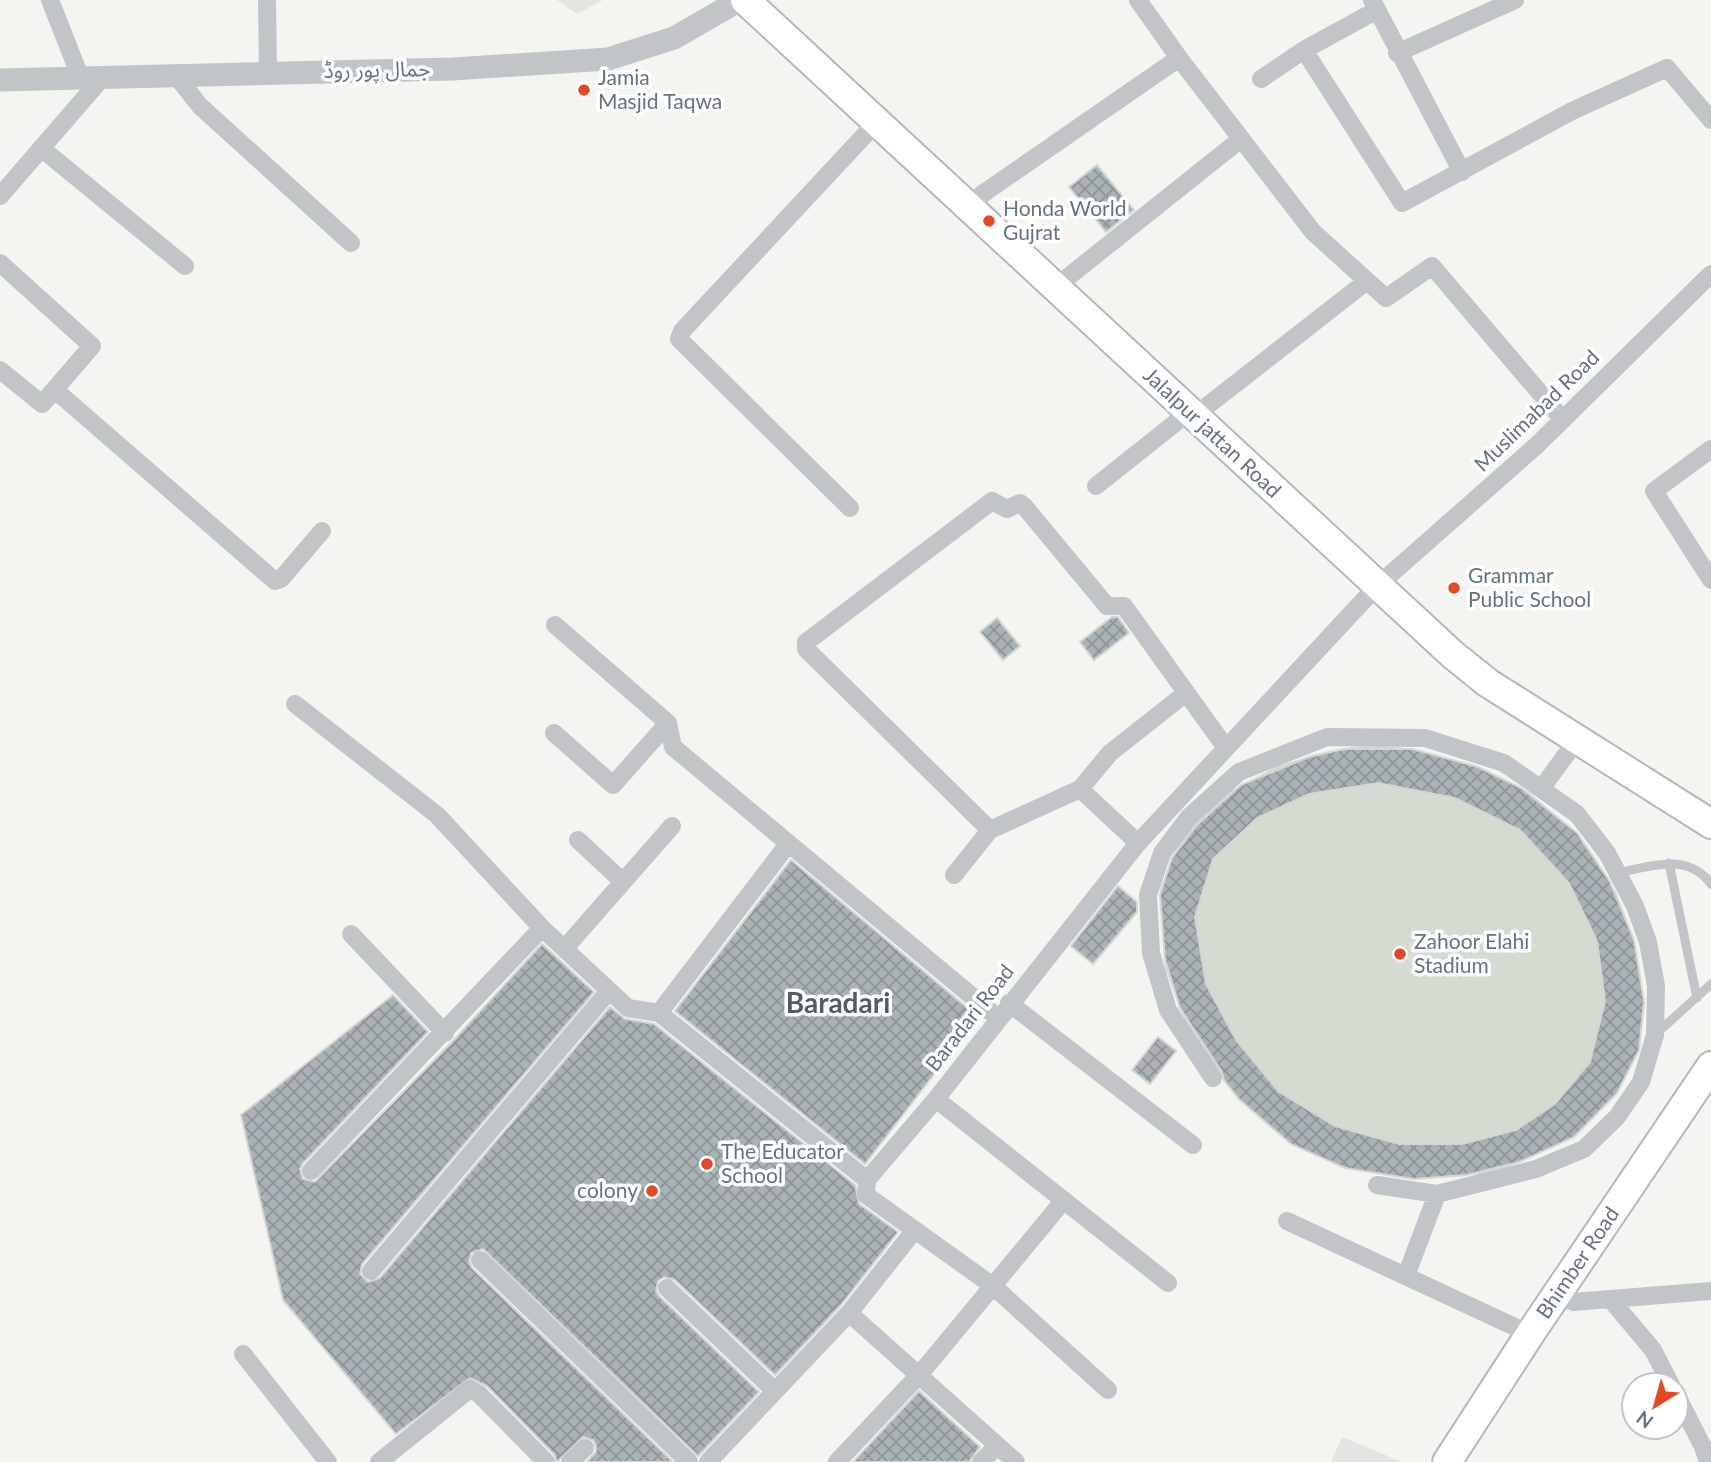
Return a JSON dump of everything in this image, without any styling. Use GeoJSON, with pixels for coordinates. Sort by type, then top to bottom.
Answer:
{"type":"FeatureCollection","features":[{"type":"Feature","properties":{"kind":"main road","name":"Jalalpur jattan Road"},"geometry":{"type":"LineString","coordinates":[[742,0],[876,122],[1126,341],[1488,683],[1711,824]]}},
{"type":"Feature","properties":{"kind":"main road","name":"Jalalpur jattan Road"},"geometry":{"type":"LineString","coordinates":[[771,0],[1068,277],[1126,341]]}},
{"type":"Feature","properties":{"kind":"main road","name":"Jalalpur jattan Road"},"geometry":{"type":"LineString","coordinates":[[1382,580],[1496,670],[1711,805]]}},
{"type":"Feature","properties":{"kind":"main road","name":"Bhimber Road"},"geometry":{"type":"LineString","coordinates":[[1447,1462],[1711,1066]]}},
{"type":"Feature","properties":{"kind":"main road","name":"Bhimber Road"},"geometry":{"type":"LineString","coordinates":[[1471,1462],[1573,1302],[1711,1100]]}},
{"type":"Feature","properties":{"kind":"street"},"geometry":{"type":"LineString","coordinates":[[0,196],[41,148],[91,79],[50,0]]}},
{"type":"Feature","properties":{"kind":"street"},"geometry":{"type":"LineString","coordinates":[[267,0],[268,72]]}},
{"type":"Feature","properties":{"kind":"street","name":"جمال پور روڈ"},"geometry":{"type":"LineString","coordinates":[[0,80],[453,69],[608,59],[674,38],[742,0]]}},
{"type":"Feature","properties":{"kind":"street"},"geometry":{"type":"LineString","coordinates":[[1138,0],[1179,58],[1313,232],[1386,298],[1432,267],[1563,420]]}},
{"type":"Feature","properties":{"kind":"street"},"geometry":{"type":"LineString","coordinates":[[1398,53],[1515,0]]}},
{"type":"Feature","properties":{"kind":"street"},"geometry":{"type":"LineString","coordinates":[[1261,79],[1374,5],[1462,172]]}},
{"type":"Feature","properties":{"kind":"street"},"geometry":{"type":"LineString","coordinates":[[1304,50],[1402,203],[1572,111],[1667,68],[1711,121]]}},
{"type":"Feature","properties":{"kind":"street"},"geometry":{"type":"LineString","coordinates":[[981,195],[1179,58]]}},
{"type":"Feature","properties":{"kind":"street"},"geometry":{"type":"LineString","coordinates":[[177,77],[200,106],[351,243]]}},
{"type":"Feature","properties":{"kind":"street"},"geometry":{"type":"LineString","coordinates":[[850,508],[679,339],[682,331],[876,122]]}},
{"type":"Feature","properties":{"kind":"street"},"geometry":{"type":"LineString","coordinates":[[1068,277],[1241,139]]}},
{"type":"Feature","properties":{"kind":"street"},"geometry":{"type":"LineString","coordinates":[[41,148],[185,266]]}},
{"type":"Feature","properties":{"kind":"street"},"geometry":{"type":"LineString","coordinates":[[0,263],[90,341],[90,350],[42,404],[0,370]]}},
{"type":"Feature","properties":{"kind":"street"},"geometry":{"type":"LineString","coordinates":[[1096,486],[1367,281]]}},
{"type":"Feature","properties":{"kind":"street","name":"Muslimabad Road"},"geometry":{"type":"LineString","coordinates":[[1382,580],[1460,514],[1707,285]]}},
{"type":"Feature","properties":{"kind":"street"},"geometry":{"type":"LineString","coordinates":[[55,390],[275,581],[281,579],[322,531]]}},
{"type":"Feature","properties":{"kind":"street"},"geometry":{"type":"LineString","coordinates":[[1711,449],[1654,491],[1711,580]]}},
{"type":"Feature","properties":{"kind":"street"},"geometry":{"type":"LineString","coordinates":[[990,831],[806,649],[806,642],[992,501],[1007,509],[1020,503],[1024,506],[1107,606],[1124,606],[1226,748]]}},
{"type":"Feature","properties":{"kind":"street","name":"Baradari Road"},"geometry":{"type":"LineString","coordinates":[[867,1180],[936,1099],[1009,1003],[1138,843],[1382,580]]}},
{"type":"Feature","properties":{"kind":"street"},"geometry":{"type":"LineString","coordinates":[[555,625],[668,723],[673,747],[998,1018]]}},
{"type":"Feature","properties":{"kind":"street"},"geometry":{"type":"LineString","coordinates":[[954,875],[990,831],[1080,789],[1110,753],[1186,692]]}},
{"type":"Feature","properties":{"kind":"street"},"geometry":{"type":"LineString","coordinates":[[295,704],[437,815],[542,928],[628,1008],[659,1013],[867,1180],[866,1195],[993,1286],[1108,1390]]}},
{"type":"Feature","properties":{"kind":"street"},"geometry":{"type":"LineString","coordinates":[[554,733],[613,785],[668,723]]}},
{"type":"Feature","properties":{"kind":"street"},"geometry":{"type":"LineString","coordinates":[[1213,1078],[1168,1010],[1151,953],[1148,895],[1162,853],[1189,817],[1239,772],[1327,737],[1425,738],[1504,763],[1577,814],[1607,853],[1635,905],[1648,942],[1656,986],[1655,1035],[1641,1082],[1617,1117],[1584,1149],[1536,1169],[1437,1194],[1377,1185]]}},
{"type":"Feature","properties":{"kind":"street"},"geometry":{"type":"LineString","coordinates":[[1541,789],[1576,741]]}},
{"type":"Feature","properties":{"kind":"street"},"geometry":{"type":"LineString","coordinates":[[1080,789],[1138,843]]}},
{"type":"Feature","properties":{"kind":"street"},"geometry":{"type":"LineString","coordinates":[[565,948],[672,825]]}},
{"type":"Feature","properties":{"kind":"street"},"geometry":{"type":"LineString","coordinates":[[578,840],[622,881]]}},
{"type":"Feature","properties":{"kind":"street"},"geometry":{"type":"LineString","coordinates":[[659,1013],[789,844]]}},
{"type":"Feature","properties":{"kind":"street"},"geometry":{"type":"LineString","coordinates":[[311,1171],[542,928]]}},
{"type":"Feature","properties":{"kind":"street"},"geometry":{"type":"LineString","coordinates":[[351,934],[445,1033]]}},
{"type":"Feature","properties":{"kind":"street"},"geometry":{"type":"LineString","coordinates":[[371,1271],[609,991]]}},
{"type":"Feature","properties":{"kind":"street"},"geometry":{"type":"LineString","coordinates":[[1009,1003],[1193,1145]]}},
{"type":"Feature","properties":{"kind":"street"},"geometry":{"type":"LineString","coordinates":[[936,1099],[1168,1283]]}},
{"type":"Feature","properties":{"kind":"street"},"geometry":{"type":"LineString","coordinates":[[1406,1276],[1437,1194]]}},
{"type":"Feature","properties":{"kind":"street"},"geometry":{"type":"LineString","coordinates":[[837,1462],[920,1374],[1064,1200]]}},
{"type":"Feature","properties":{"kind":"street"},"geometry":{"type":"LineString","coordinates":[[1287,1221],[1530,1334]]}},
{"type":"Feature","properties":{"kind":"street"},"geometry":{"type":"LineString","coordinates":[[708,1462],[849,1313],[914,1231]]}},
{"type":"Feature","properties":{"kind":"street"},"geometry":{"type":"LineString","coordinates":[[480,1260],[689,1462]]}},
{"type":"Feature","properties":{"kind":"street"},"geometry":{"type":"LineString","coordinates":[[667,1288],[775,1391]]}},
{"type":"Feature","properties":{"kind":"street"},"geometry":{"type":"LineString","coordinates":[[1573,1302],[1711,1292]]}},
{"type":"Feature","properties":{"kind":"street"},"geometry":{"type":"LineString","coordinates":[[1611,1300],[1653,1350],[1664,1371]]}},
{"type":"Feature","properties":{"kind":"street"},"geometry":{"type":"LineString","coordinates":[[849,1313],[920,1374],[996,1447],[1016,1462]]}},
{"type":"Feature","properties":{"kind":"street"},"geometry":{"type":"LineString","coordinates":[[243,1354],[328,1462]]}},
{"type":"Feature","properties":{"kind":"street"},"geometry":{"type":"LineString","coordinates":[[379,1462],[470,1390],[479,1394],[546,1462]]}},
{"type":"Feature","properties":{"kind":"street"},"geometry":{"type":"LineString","coordinates":[[1690,1424],[1708,1462]]}},
{"type":"Feature","properties":{"kind":"street"},"geometry":{"type":"LineString","coordinates":[[981,1462],[996,1447]]}},
{"type":"Feature","properties":{"kind":"street"},"geometry":{"type":"LineString","coordinates":[[570,1462],[585,1448]]}},
{"type":"Feature","properties":{"kind":"lane"},"geometry":{"type":"LineString","coordinates":[[1669,863],[1697,998]]}},
{"type":"Feature","properties":{"kind":"lane"},"geometry":{"type":"LineString","coordinates":[[1618,873],[1669,863],[1696,869],[1711,884]]}},
{"type":"Feature","properties":{"kind":"lane"},"geometry":{"type":"LineString","coordinates":[[1655,1035],[1711,984]]}},
{"type":"Feature","properties":{"kind":"shaded area"},"geometry":{"type":"Polygon","coordinates":[[[557,0],[603,0],[577,14],[557,0]]]}},
{"type":"Feature","properties":{"kind":"shaded area","name":"Zahoor Elahi Stadium"},"geometry":{"type":"Polygon","coordinates":[[[1372,744],[1413,749],[1475,765],[1530,793],[1576,833],[1616,892],[1634,940],[1639,1050],[1617,1093],[1574,1137],[1494,1173],[1411,1179],[1345,1168],[1291,1144],[1239,1099],[1194,1044],[1165,968],[1160,888],[1180,839],[1216,799],[1277,766],[1328,751],[1372,744]]]}},
{"type":"Feature","properties":{"kind":"shaded area"},"geometry":{"type":"Polygon","coordinates":[[[1342,1437],[1402,1462],[1331,1462],[1342,1437]]]}},
{"type":"Feature","properties":{"kind":"building"},"geometry":{"type":"Polygon","coordinates":[[[1097,165],[1134,210],[1106,232],[1069,187],[1097,165]]]}},
{"type":"Feature","properties":{"kind":"building"},"geometry":{"type":"Polygon","coordinates":[[[1112,617],[1118,617],[1129,633],[1094,660],[1080,642],[1112,617]]]}},
{"type":"Feature","properties":{"kind":"building"},"geometry":{"type":"Polygon","coordinates":[[[997,618],[1020,646],[1003,660],[980,632],[997,618]]]}},
{"type":"Feature","properties":{"kind":"building"},"geometry":{"type":"Polygon","coordinates":[[[1344,749],[1412,749],[1478,767],[1521,788],[1577,833],[1610,882],[1634,940],[1644,1002],[1639,1050],[1617,1093],[1574,1137],[1519,1162],[1466,1175],[1414,1179],[1345,1168],[1291,1144],[1239,1099],[1224,1080],[1222,1072],[1180,1008],[1165,959],[1160,895],[1172,858],[1197,825],[1241,785],[1309,757],[1344,749]],[[1378,783],[1309,794],[1257,818],[1213,859],[1195,917],[1206,984],[1236,1040],[1278,1091],[1335,1126],[1399,1144],[1462,1144],[1516,1130],[1555,1104],[1590,1062],[1605,1001],[1597,941],[1569,883],[1520,830],[1455,798],[1378,783]]]}},
{"type":"Feature","properties":{"kind":"building"},"geometry":{"type":"Polygon","coordinates":[[[791,860],[978,1017],[865,1164],[675,1011],[791,860]]]}},
{"type":"Feature","properties":{"kind":"building"},"geometry":{"type":"Polygon","coordinates":[[[1118,886],[1137,902],[1137,912],[1093,964],[1071,946],[1118,886]]]}},
{"type":"Feature","properties":{"kind":"building","name":"colony"},"geometry":{"type":"Polygon","coordinates":[[[542,944],[594,992],[362,1264],[360,1274],[368,1282],[380,1278],[610,1007],[625,1019],[654,1024],[855,1185],[859,1204],[898,1232],[840,1306],[775,1375],[675,1280],[664,1277],[658,1281],[656,1291],[659,1296],[759,1392],[698,1456],[483,1249],[471,1253],[469,1262],[472,1268],[673,1462],[587,1462],[596,1452],[596,1446],[593,1440],[583,1437],[557,1462],[554,1454],[487,1386],[470,1378],[396,1434],[283,1300],[241,1115],[393,995],[428,1032],[303,1163],[300,1169],[303,1179],[315,1182],[453,1041],[542,944]]]}},
{"type":"Feature","properties":{"kind":"building"},"geometry":{"type":"Polygon","coordinates":[[[1158,1037],[1176,1051],[1150,1084],[1132,1070],[1158,1037]]]}},
{"type":"Feature","properties":{"kind":"building"},"geometry":{"type":"Polygon","coordinates":[[[919,1391],[980,1447],[969,1462],[853,1462],[919,1391]]]}},
{"type":"Feature","properties":{"kind":"place","name":"Jamia Masjid Taqwa"},"geometry":{"type":"Point","coordinates":[584,90]}},
{"type":"Feature","properties":{"kind":"place","name":"Honda World Gujrat"},"geometry":{"type":"Point","coordinates":[989,221]}},
{"type":"Feature","properties":{"kind":"place","name":"Grammar Public School"},"geometry":{"type":"Point","coordinates":[1454,588]}},
{"type":"Feature","properties":{"kind":"place","name":"Zahoor Elahi Stadium"},"geometry":{"type":"Point","coordinates":[1400,954]}},
{"type":"Feature","properties":{"kind":"place","name":"The Educator School"},"geometry":{"type":"Point","coordinates":[707,1164]}},
{"type":"Feature","properties":{"kind":"place","name":"colony"},"geometry":{"type":"Point","coordinates":[652,1191]}},
{"type":"Feature","properties":{"kind":"district","name":"Baradari"},"geometry":{"type":"Point","coordinates":[838,1003]}}]}
